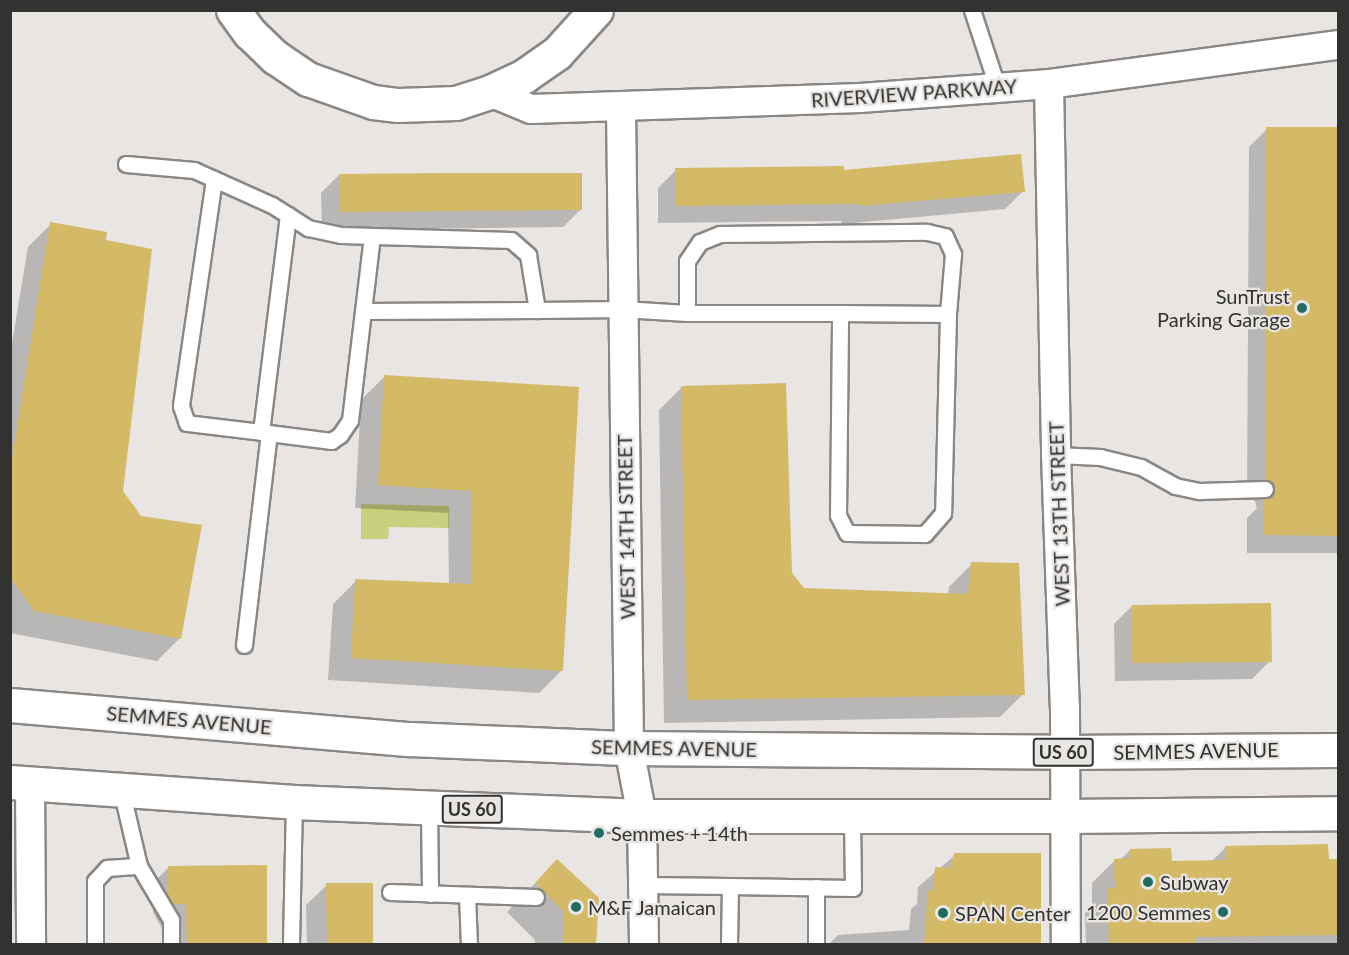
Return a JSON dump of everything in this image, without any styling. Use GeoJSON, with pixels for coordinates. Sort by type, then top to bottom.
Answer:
{"type":"FeatureCollection","features":[{"type":"Feature","properties":{"kind":"main road"},"geometry":{"type":"LineString","coordinates":[[233,10],[250,33],[275,57],[308,79],[336,91],[373,102],[398,105],[456,103],[490,92],[524,76],[557,53],[596,10]]}},
{"type":"Feature","properties":{"kind":"main road","name":"SEMMES AVENUE"},"geometry":{"type":"LineString","coordinates":[[10,705],[410,739],[629,748],[1066,752],[1338,750]]}},
{"type":"Feature","properties":{"kind":"main road","name":"US 60"},"geometry":{"type":"LineString","coordinates":[[20,783],[294,801],[642,816],[1067,816],[1338,813]]}},
{"type":"Feature","properties":{"kind":"street","name":"RIVERVIEW PARKWAY"},"geometry":{"type":"LineString","coordinates":[[490,92],[531,110],[621,108],[998,89],[1338,45]]}},
{"type":"Feature","properties":{"kind":"street","name":"WEST 13TH STREET"},"geometry":{"type":"LineString","coordinates":[[1050,84],[1056,455],[1066,752],[1066,945]]}},
{"type":"Feature","properties":{"kind":"street","name":"WEST 14TH STREET"},"geometry":{"type":"LineString","coordinates":[[621,108],[629,748],[642,816],[644,945]]}},
{"type":"Feature","properties":{"kind":"street"},"geometry":{"type":"LineString","coordinates":[[20,783],[32,945]]}},
{"type":"Feature","properties":{"kind":"lane"},"geometry":{"type":"LineString","coordinates":[[972,10],[998,89]]}},
{"type":"Feature","properties":{"kind":"lane"},"geometry":{"type":"LineString","coordinates":[[126,164],[194,170],[272,205],[308,228],[341,235],[511,240],[528,255],[537,310]]}},
{"type":"Feature","properties":{"kind":"lane"},"geometry":{"type":"LineString","coordinates":[[214,179],[181,406],[187,423],[331,441],[340,435],[350,420],[372,236]]}},
{"type":"Feature","properties":{"kind":"lane"},"geometry":{"type":"LineString","coordinates":[[244,645],[288,215]]}},
{"type":"Feature","properties":{"kind":"lane"},"geometry":{"type":"LineString","coordinates":[[687,313],[687,261],[700,242],[720,234],[927,232],[945,236],[953,254],[948,314],[943,513],[925,534],[847,533],[838,515],[840,313]]}},
{"type":"Feature","properties":{"kind":"lane"},"geometry":{"type":"LineString","coordinates":[[363,311],[623,309],[687,313],[948,314]]}},
{"type":"Feature","properties":{"kind":"lane"},"geometry":{"type":"LineString","coordinates":[[1056,455],[1100,457],[1141,467],[1174,486],[1199,491],[1264,489]]}},
{"type":"Feature","properties":{"kind":"lane"},"geometry":{"type":"LineString","coordinates":[[121,789],[139,866],[171,920],[171,945]]}},
{"type":"Feature","properties":{"kind":"lane"},"geometry":{"type":"LineString","coordinates":[[291,945],[294,801]]}},
{"type":"Feature","properties":{"kind":"lane"},"geometry":{"type":"LineString","coordinates":[[429,807],[430,894]]}},
{"type":"Feature","properties":{"kind":"lane"},"geometry":{"type":"LineString","coordinates":[[644,885],[853,888],[852,816]]}},
{"type":"Feature","properties":{"kind":"lane"},"geometry":{"type":"LineString","coordinates":[[95,945],[95,881],[107,868],[139,866]]}},
{"type":"Feature","properties":{"kind":"lane"},"geometry":{"type":"LineString","coordinates":[[729,945],[730,886]]}},
{"type":"Feature","properties":{"kind":"lane"},"geometry":{"type":"LineString","coordinates":[[816,887],[816,945]]}},
{"type":"Feature","properties":{"kind":"lane"},"geometry":{"type":"LineString","coordinates":[[390,892],[536,897]]}},
{"type":"Feature","properties":{"kind":"lane"},"geometry":{"type":"LineString","coordinates":[[467,895],[469,945]]}},
{"type":"Feature","properties":{"kind":"shaded area"},"geometry":{"type":"Polygon","coordinates":[[[361,504],[449,506],[449,528],[389,527],[388,539],[361,539],[361,504]]]}},
{"type":"Feature","properties":{"kind":"building","name":"SunTrust Parking Garage"},"geometry":{"type":"Polygon","coordinates":[[[1266,127],[1338,127],[1338,536],[1264,535],[1264,499],[1271,497],[1275,489],[1273,483],[1265,479],[1266,127]]]}},
{"type":"Feature","properties":{"kind":"building"},"geometry":{"type":"Polygon","coordinates":[[[1021,154],[1025,192],[859,206],[859,204],[676,206],[675,168],[844,166],[844,170],[1021,154]]]}},
{"type":"Feature","properties":{"kind":"building"},"geometry":{"type":"Polygon","coordinates":[[[582,173],[582,210],[339,212],[339,174],[582,173]]]}},
{"type":"Feature","properties":{"kind":"building"},"geometry":{"type":"Polygon","coordinates":[[[50,222],[107,232],[106,240],[152,249],[123,491],[141,516],[202,525],[181,639],[34,611],[10,577],[10,471],[50,222]]]}},
{"type":"Feature","properties":{"kind":"building"},"geometry":{"type":"Polygon","coordinates":[[[384,375],[579,387],[563,671],[351,658],[355,579],[472,584],[471,491],[378,485],[384,375]]]}},
{"type":"Feature","properties":{"kind":"building"},"geometry":{"type":"Polygon","coordinates":[[[786,383],[792,573],[804,588],[968,594],[971,562],[1019,563],[1025,695],[687,700],[681,386],[786,383]]]}},
{"type":"Feature","properties":{"kind":"building"},"geometry":{"type":"Polygon","coordinates":[[[1271,603],[1272,662],[1132,663],[1132,605],[1271,603]]]}},
{"type":"Feature","properties":{"kind":"building","name":"1200 Semmes"},"geometry":{"type":"Polygon","coordinates":[[[1328,844],[1329,859],[1338,859],[1338,935],[1195,937],[1195,945],[1109,945],[1107,888],[1115,888],[1114,859],[1130,858],[1130,849],[1171,848],[1172,861],[1225,860],[1225,846],[1328,844]]]}},
{"type":"Feature","properties":{"kind":"building"},"geometry":{"type":"Polygon","coordinates":[[[954,853],[1041,853],[1041,945],[924,945],[928,890],[933,891],[935,867],[950,868],[954,853]]]}},
{"type":"Feature","properties":{"kind":"building"},"geometry":{"type":"Polygon","coordinates":[[[557,859],[599,898],[596,945],[563,945],[563,911],[535,883],[557,859]]]}},
{"type":"Feature","properties":{"kind":"building"},"geometry":{"type":"Polygon","coordinates":[[[267,865],[267,945],[187,945],[186,904],[173,904],[168,896],[168,866],[267,865]]]}},
{"type":"Feature","properties":{"kind":"building"},"geometry":{"type":"Polygon","coordinates":[[[326,883],[373,883],[373,945],[327,945],[326,883]]]}},
{"type":"Feature","properties":{"kind":"place","name":"SunTrust Parking Garage"},"geometry":{"type":"Point","coordinates":[1302,308]}},
{"type":"Feature","properties":{"kind":"place","name":"Semmes + 14th"},"geometry":{"type":"Point","coordinates":[599,833]}},
{"type":"Feature","properties":{"kind":"place","name":"Subway"},"geometry":{"type":"Point","coordinates":[1148,882]}},
{"type":"Feature","properties":{"kind":"place","name":"M&F Jamaican"},"geometry":{"type":"Point","coordinates":[576,907]}},
{"type":"Feature","properties":{"kind":"place","name":"1200 Semmes"},"geometry":{"type":"Point","coordinates":[1223,912]}},
{"type":"Feature","properties":{"kind":"place","name":"SPAN Center"},"geometry":{"type":"Point","coordinates":[943,913]}}]}
